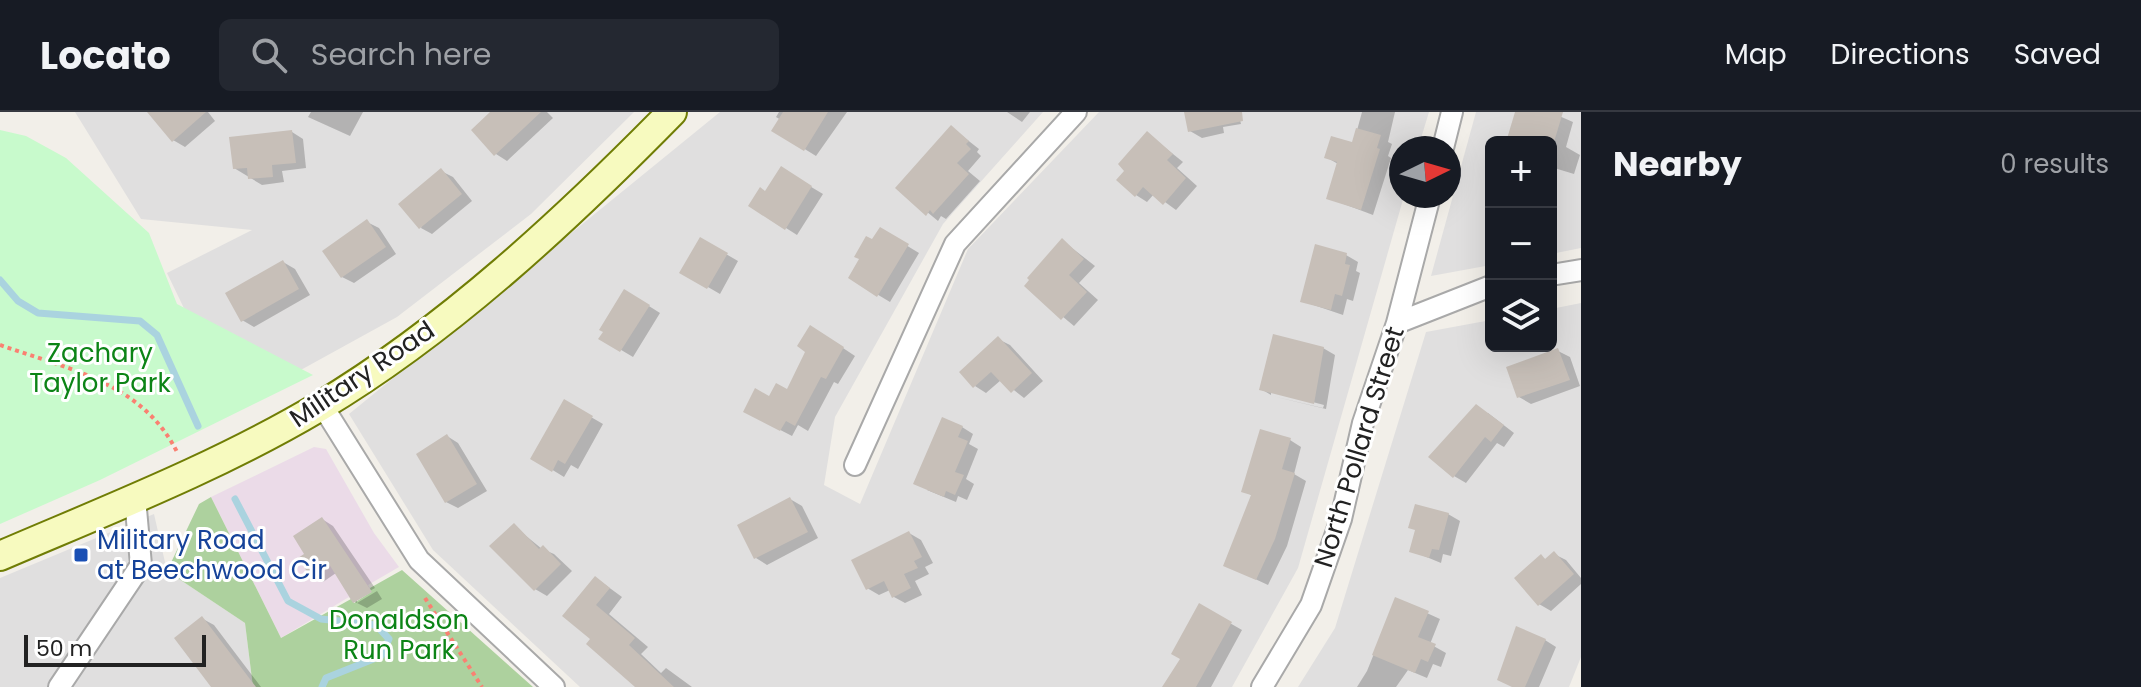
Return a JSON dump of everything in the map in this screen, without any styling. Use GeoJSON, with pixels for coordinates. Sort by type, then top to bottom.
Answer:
{"type":"FeatureCollection","features":[{"type":"Feature","properties":{"kind":"main road","name":"Military Road"},"geometry":{"type":"LineString","coordinates":[[0,556],[187,474],[322,405],[419,340],[600,185],[672,112]]}},
{"type":"Feature","properties":{"kind":"street"},"geometry":{"type":"LineString","coordinates":[[855,465],[955,244],[1076,112]]}},
{"type":"Feature","properties":{"kind":"street"},"geometry":{"type":"LineString","coordinates":[[1446,136],[1452,112]]}},
{"type":"Feature","properties":{"kind":"street","name":"North Pollard Street"},"geometry":{"type":"LineString","coordinates":[[1262,687],[1311,605],[1341,519],[1363,423],[1397,323],[1427,208]]}},
{"type":"Feature","properties":{"kind":"street"},"geometry":{"type":"LineString","coordinates":[[1557,274],[1581,270]]}},
{"type":"Feature","properties":{"kind":"street"},"geometry":{"type":"LineString","coordinates":[[1397,323],[1485,288]]}},
{"type":"Feature","properties":{"kind":"street"},"geometry":{"type":"LineString","coordinates":[[322,405],[419,560],[554,687]]}},
{"type":"Feature","properties":{"kind":"street"},"geometry":{"type":"LineString","coordinates":[[59,687],[141,565],[135,498]]}},
{"type":"Feature","properties":{"kind":"path"},"geometry":{"type":"LineString","coordinates":[[0,345],[129,394],[162,428],[187,474]]}},
{"type":"Feature","properties":{"kind":"path"},"geometry":{"type":"LineString","coordinates":[[421,591],[482,687]]}},
{"type":"Feature","properties":{"kind":"shaded area"},"geometry":{"type":"Polygon","coordinates":[[[75,112],[634,112],[531,214],[397,317],[232,408],[167,273],[252,230],[141,219],[75,112]]]}},
{"type":"Feature","properties":{"kind":"shaded area"},"geometry":{"type":"Polygon","coordinates":[[[720,112],[1043,112],[943,224],[835,417],[824,485],[860,504],[968,249],[1099,112],[1429,112],[1422,136],[1389,136],[1389,208],[1401,208],[1298,568],[1232,687],[580,687],[433,550],[349,414],[720,112]]]}},
{"type":"Feature","properties":{"kind":"shaded area"},"geometry":{"type":"Polygon","coordinates":[[[1476,112],[1581,112],[1581,248],[1557,253],[1557,136],[1485,136],[1485,266],[1431,276],[1450,208],[1461,208],[1461,167],[1476,112]]]}},
{"type":"Feature","properties":{"kind":"shaded area"},"geometry":{"type":"Polygon","coordinates":[[[1581,303],[1581,657],[1569,687],[1298,687],[1335,628],[1426,332],[1485,321],[1485,352],[1557,352],[1557,308],[1581,303]]]}},
{"type":"Feature","properties":{"kind":"shaded area"},"geometry":{"type":"Polygon","coordinates":[[[314,447],[326,449],[374,533],[399,567],[368,585],[372,592],[353,603],[349,597],[281,638],[211,497],[314,447]]]}},
{"type":"Feature","properties":{"kind":"shaded area"},"geometry":{"type":"Polygon","coordinates":[[[154,514],[167,571],[245,623],[253,687],[0,687],[0,578],[154,514]]]}},
{"type":"Feature","properties":{"kind":"green space","name":"Zachary Taylor Park"},"geometry":{"type":"Polygon","coordinates":[[[0,130],[26,136],[66,158],[149,233],[177,304],[313,375],[100,480],[0,524],[0,130]]]}},
{"type":"Feature","properties":{"kind":"green space","name":"Donaldson Run Park"},"geometry":{"type":"Polygon","coordinates":[[[211,497],[281,638],[351,599],[354,603],[371,592],[370,588],[402,570],[533,687],[253,687],[245,623],[167,571],[199,504],[211,497]]]}},
{"type":"Feature","properties":{"kind":"building"},"geometry":{"type":"Polygon","coordinates":[[[147,112],[206,112],[172,142],[147,112]]]}},
{"type":"Feature","properties":{"kind":"building"},"geometry":{"type":"Polygon","coordinates":[[[490,112],[541,112],[494,156],[471,130],[490,112]]]}},
{"type":"Feature","properties":{"kind":"building"},"geometry":{"type":"Polygon","coordinates":[[[783,112],[828,112],[804,151],[771,131],[783,112]]]}},
{"type":"Feature","properties":{"kind":"building"},"geometry":{"type":"Polygon","coordinates":[[[1184,112],[1242,112],[1243,121],[1188,132],[1184,112]]]}},
{"type":"Feature","properties":{"kind":"building"},"geometry":{"type":"Polygon","coordinates":[[[1515,112],[1563,112],[1556,136],[1508,136],[1515,112]]]}},
{"type":"Feature","properties":{"kind":"building"},"geometry":{"type":"Polygon","coordinates":[[[951,125],[969,141],[966,144],[971,149],[957,163],[969,174],[933,214],[930,210],[926,216],[895,188],[951,125]]]}},
{"type":"Feature","properties":{"kind":"building"},"geometry":{"type":"Polygon","coordinates":[[[1356,128],[1381,135],[1377,148],[1380,149],[1361,210],[1326,199],[1337,162],[1324,158],[1331,136],[1352,142],[1356,128]]]}},
{"type":"Feature","properties":{"kind":"building"},"geometry":{"type":"Polygon","coordinates":[[[292,130],[296,163],[272,165],[273,177],[248,179],[247,168],[233,169],[229,137],[292,130]]]}},
{"type":"Feature","properties":{"kind":"building"},"geometry":{"type":"Polygon","coordinates":[[[1147,131],[1173,154],[1167,160],[1186,178],[1163,205],[1143,187],[1135,197],[1116,180],[1124,171],[1118,164],[1147,131]]]}},
{"type":"Feature","properties":{"kind":"building"},"geometry":{"type":"Polygon","coordinates":[[[781,166],[812,186],[785,230],[748,206],[760,187],[765,191],[781,166]]]}},
{"type":"Feature","properties":{"kind":"building"},"geometry":{"type":"Polygon","coordinates":[[[441,168],[462,194],[419,229],[398,204],[441,168]]]}},
{"type":"Feature","properties":{"kind":"building"},"geometry":{"type":"Polygon","coordinates":[[[367,219],[386,247],[341,278],[322,251],[367,219]]]}},
{"type":"Feature","properties":{"kind":"building"},"geometry":{"type":"Polygon","coordinates":[[[880,227],[909,244],[877,297],[848,278],[859,259],[854,257],[866,236],[872,239],[880,227]]]}},
{"type":"Feature","properties":{"kind":"building"},"geometry":{"type":"Polygon","coordinates":[[[700,237],[728,253],[707,289],[679,273],[700,237]]]}},
{"type":"Feature","properties":{"kind":"building"},"geometry":{"type":"Polygon","coordinates":[[[1062,238],[1084,259],[1069,275],[1087,292],[1061,320],[1024,286],[1029,280],[1027,278],[1062,238]]]}},
{"type":"Feature","properties":{"kind":"building"},"geometry":{"type":"Polygon","coordinates":[[[1315,244],[1347,253],[1345,264],[1350,265],[1342,296],[1335,294],[1331,310],[1300,302],[1315,244]]]}},
{"type":"Feature","properties":{"kind":"building"},"geometry":{"type":"Polygon","coordinates":[[[283,260],[299,289],[241,322],[225,293],[283,260]]]}},
{"type":"Feature","properties":{"kind":"building"},"geometry":{"type":"Polygon","coordinates":[[[624,289],[650,305],[620,352],[598,339],[603,332],[599,330],[624,289]]]}},
{"type":"Feature","properties":{"kind":"building"},"geometry":{"type":"Polygon","coordinates":[[[810,325],[844,347],[826,379],[821,377],[795,426],[786,421],[780,431],[743,412],[755,388],[769,396],[776,383],[787,389],[805,352],[797,346],[810,325]]]}},
{"type":"Feature","properties":{"kind":"building"},"geometry":{"type":"Polygon","coordinates":[[[1273,334],[1324,347],[1314,404],[1259,390],[1273,334]]]}},
{"type":"Feature","properties":{"kind":"building"},"geometry":{"type":"Polygon","coordinates":[[[998,336],[1032,373],[1011,393],[991,372],[973,388],[959,372],[998,336]]]}},
{"type":"Feature","properties":{"kind":"building"},"geometry":{"type":"Polygon","coordinates":[[[1557,348],[1570,380],[1517,398],[1506,367],[1547,352],[1557,352],[1557,348]]]}},
{"type":"Feature","properties":{"kind":"building"},"geometry":{"type":"Polygon","coordinates":[[[564,399],[593,416],[565,464],[558,460],[552,472],[530,459],[564,399]]]}},
{"type":"Feature","properties":{"kind":"building"},"geometry":{"type":"Polygon","coordinates":[[[1476,404],[1504,425],[1491,442],[1485,437],[1453,478],[1428,457],[1476,404]]]}},
{"type":"Feature","properties":{"kind":"building"},"geometry":{"type":"Polygon","coordinates":[[[942,417],[963,426],[958,437],[968,441],[955,472],[964,475],[955,495],[946,491],[944,497],[913,484],[942,417]]]}},
{"type":"Feature","properties":{"kind":"building"},"geometry":{"type":"Polygon","coordinates":[[[1260,429],[1291,438],[1282,469],[1295,473],[1275,539],[1256,580],[1223,566],[1251,495],[1241,492],[1260,429]]]}},
{"type":"Feature","properties":{"kind":"building"},"geometry":{"type":"Polygon","coordinates":[[[447,434],[477,484],[445,503],[416,454],[447,434]]]}},
{"type":"Feature","properties":{"kind":"building"},"geometry":{"type":"Polygon","coordinates":[[[790,497],[808,532],[754,559],[737,525],[790,497]]]}},
{"type":"Feature","properties":{"kind":"building"},"geometry":{"type":"Polygon","coordinates":[[[1415,504],[1449,513],[1439,550],[1432,549],[1429,558],[1409,552],[1415,530],[1408,528],[1415,504]]]}},
{"type":"Feature","properties":{"kind":"building"},"geometry":{"type":"Polygon","coordinates":[[[322,517],[372,592],[353,603],[329,564],[310,576],[298,558],[304,554],[293,536],[322,517]]]}},
{"type":"Feature","properties":{"kind":"building"},"geometry":{"type":"Polygon","coordinates":[[[514,523],[539,549],[543,545],[561,564],[534,591],[489,546],[514,523]]]}},
{"type":"Feature","properties":{"kind":"building"},"geometry":{"type":"Polygon","coordinates":[[[909,531],[922,557],[914,561],[918,568],[904,574],[911,588],[892,598],[884,581],[866,590],[851,560],[909,531]]]}},
{"type":"Feature","properties":{"kind":"building"},"geometry":{"type":"Polygon","coordinates":[[[1554,551],[1574,574],[1538,606],[1514,578],[1541,554],[1545,559],[1554,551]]]}},
{"type":"Feature","properties":{"kind":"building"},"geometry":{"type":"Polygon","coordinates":[[[595,576],[610,588],[596,605],[635,638],[629,645],[674,687],[635,687],[586,644],[590,639],[562,616],[595,576]]]}},
{"type":"Feature","properties":{"kind":"building"},"geometry":{"type":"Polygon","coordinates":[[[1395,597],[1429,611],[1418,637],[1436,644],[1428,662],[1421,659],[1415,673],[1372,655],[1395,597]]]}},
{"type":"Feature","properties":{"kind":"building"},"geometry":{"type":"Polygon","coordinates":[[[1199,603],[1232,622],[1196,687],[1162,687],[1180,659],[1171,654],[1199,603]]]}},
{"type":"Feature","properties":{"kind":"building"},"geometry":{"type":"Polygon","coordinates":[[[202,616],[256,687],[211,687],[174,638],[202,616]]]}},
{"type":"Feature","properties":{"kind":"building"},"geometry":{"type":"Polygon","coordinates":[[[1516,626],[1546,639],[1525,687],[1512,687],[1497,680],[1516,626]]]}},
{"type":"Feature","properties":{"kind":"waterway"},"geometry":{"type":"LineString","coordinates":[[0,280],[18,301],[38,313],[140,321],[157,335],[198,426]]}},
{"type":"Feature","properties":{"kind":"waterway"},"geometry":{"type":"LineString","coordinates":[[235,499],[288,601],[321,619],[376,625],[389,639],[381,656],[326,678],[322,687]]}},
{"type":"Feature","properties":{"kind":"place","name":"Military Road at Beechwood Cir"},"geometry":{"type":"Point","coordinates":[81,555]}}]}
